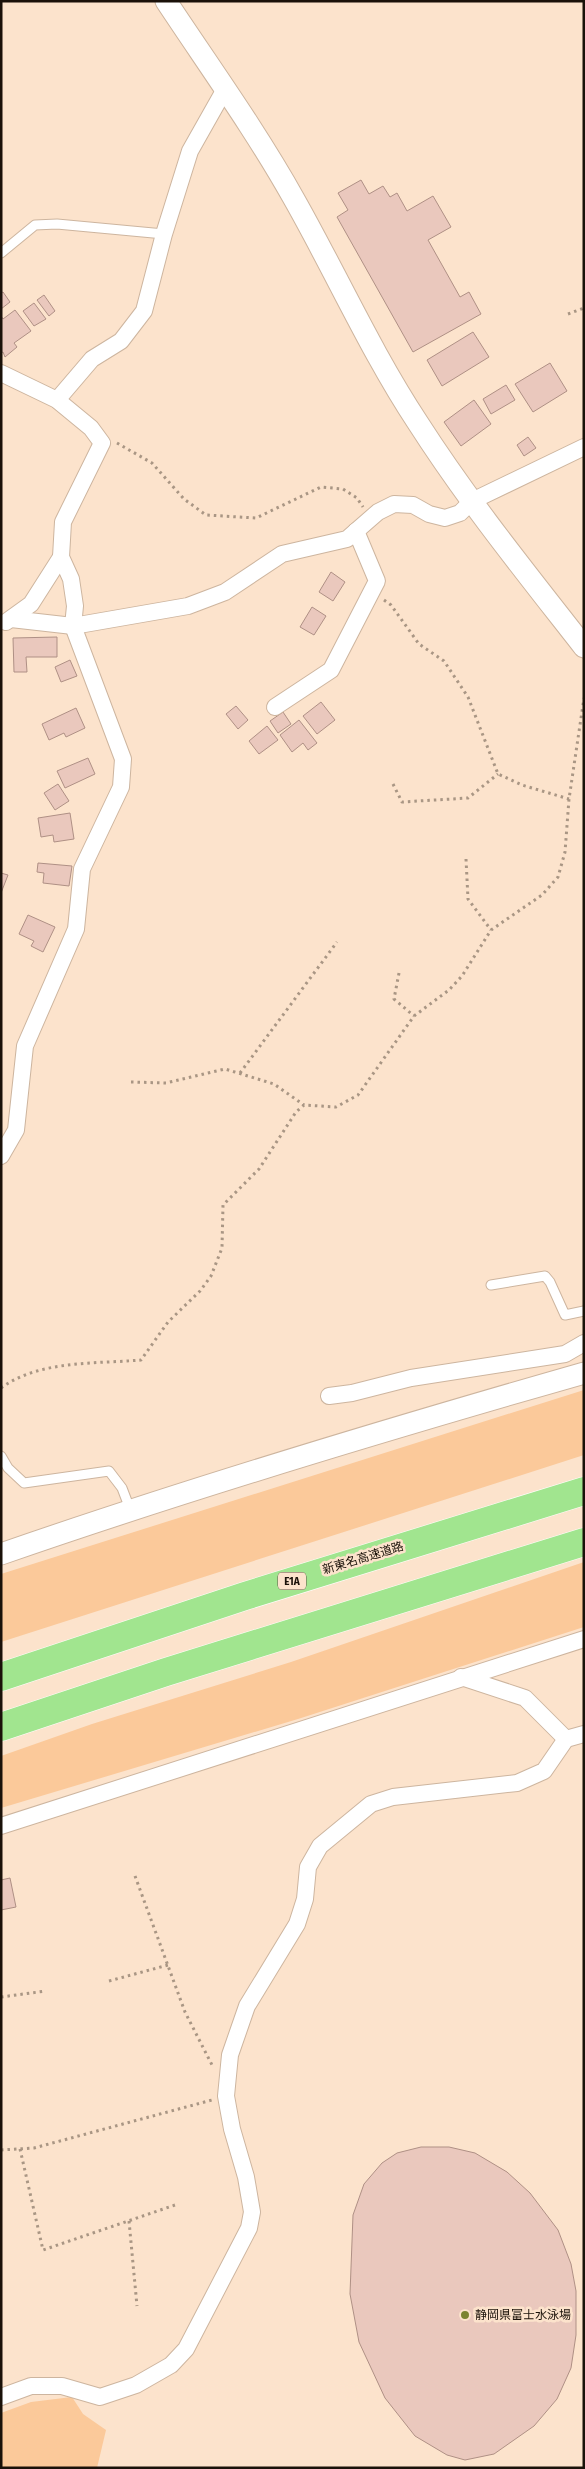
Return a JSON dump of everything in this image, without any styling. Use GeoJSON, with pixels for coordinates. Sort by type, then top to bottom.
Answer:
{"type":"FeatureCollection","features":[{"type":"Feature","properties":{"kind":"highway","name":"新東名高速道路"},"geometry":{"type":"LineString","coordinates":[[1,1677],[245,1596],[584,1491]]}},
{"type":"Feature","properties":{"kind":"highway"},"geometry":{"type":"LineString","coordinates":[[1,1726],[185,1666],[584,1542]]}},
{"type":"Feature","properties":{"kind":"street"},"geometry":{"type":"LineString","coordinates":[[166,1],[294,198],[367,335],[417,422],[472,501],[584,647]]}},
{"type":"Feature","properties":{"kind":"street"},"geometry":{"type":"LineString","coordinates":[[57,400],[92,359],[121,340],[144,311],[164,234],[190,151],[225,90]]}},
{"type":"Feature","properties":{"kind":"street"},"geometry":{"type":"LineString","coordinates":[[1,374],[57,400],[90,428],[102,443],[63,522],[61,557],[71,579],[75,606],[73,626],[123,759],[121,787],[82,869],[76,928],[25,1046],[16,1130],[1,1156]]}},
{"type":"Feature","properties":{"kind":"street"},"geometry":{"type":"LineString","coordinates":[[6,622],[73,626],[188,606],[225,592],[282,554],[347,539],[378,512],[394,504],[414,505],[429,514],[445,518],[460,512],[472,501],[584,447]]}},
{"type":"Feature","properties":{"kind":"street"},"geometry":{"type":"LineString","coordinates":[[275,706],[331,670],[377,581],[356,531]]}},
{"type":"Feature","properties":{"kind":"street"},"geometry":{"type":"LineString","coordinates":[[6,622],[31,604],[61,557]]}},
{"type":"Feature","properties":{"kind":"street"},"geometry":{"type":"LineString","coordinates":[[329,1396],[352,1394],[420,1377],[565,1354],[584,1343]]}},
{"type":"Feature","properties":{"kind":"street"},"geometry":{"type":"LineString","coordinates":[[1,1554],[130,1509],[354,1439],[584,1373]]}},
{"type":"Feature","properties":{"kind":"street"},"geometry":{"type":"LineString","coordinates":[[1,1826],[584,1639]]}},
{"type":"Feature","properties":{"kind":"street"},"geometry":{"type":"LineString","coordinates":[[462,1677],[525,1698],[566,1739]]}},
{"type":"Feature","properties":{"kind":"street"},"geometry":{"type":"LineString","coordinates":[[1,2397],[32,2386],[62,2386],[100,2397],[136,2385],[171,2366],[186,2349],[249,2228],[252,2212],[246,2177],[232,2130],[226,2096],[230,2054],[247,2006],[297,1924],[305,1899],[308,1867],[320,1846],[371,1804],[392,1797],[517,1783],[544,1771],[566,1739],[584,1734]]}},
{"type":"Feature","properties":{"kind":"lane"},"geometry":{"type":"LineString","coordinates":[[1,253],[35,225],[57,224],[164,234]]}},
{"type":"Feature","properties":{"kind":"lane"},"geometry":{"type":"LineString","coordinates":[[491,1285],[544,1276],[550,1282],[565,1315],[584,1312]]}},
{"type":"Feature","properties":{"kind":"lane"},"geometry":{"type":"LineString","coordinates":[[1,1456],[8,1468],[24,1483],[109,1471],[122,1488],[130,1509]]}},
{"type":"Feature","properties":{"kind":"path"},"geometry":{"type":"LineString","coordinates":[[568,314],[584,308]]}},
{"type":"Feature","properties":{"kind":"path"},"geometry":{"type":"LineString","coordinates":[[90,428],[152,463],[184,499],[206,515],[256,518],[322,487],[344,488],[357,498],[371,518]]}},
{"type":"Feature","properties":{"kind":"path"},"geometry":{"type":"LineString","coordinates":[[372,591],[391,605],[419,644],[444,660],[468,697],[498,774],[522,785],[569,799]]}},
{"type":"Feature","properties":{"kind":"path"},"geometry":{"type":"LineString","coordinates":[[131,1082],[166,1083],[225,1069],[274,1084],[304,1104],[336,1107],[358,1095],[414,1016],[449,990],[462,976],[491,930],[542,895],[558,877],[565,852],[569,799],[584,698]]}},
{"type":"Feature","properties":{"kind":"path"},"geometry":{"type":"LineString","coordinates":[[393,784],[402,802],[468,798],[498,774]]}},
{"type":"Feature","properties":{"kind":"path"},"geometry":{"type":"LineString","coordinates":[[466,859],[468,899],[491,930]]}},
{"type":"Feature","properties":{"kind":"path"},"geometry":{"type":"LineString","coordinates":[[240,1073],[337,942]]}},
{"type":"Feature","properties":{"kind":"path"},"geometry":{"type":"LineString","coordinates":[[399,972],[394,999],[414,1016]]}},
{"type":"Feature","properties":{"kind":"path"},"geometry":{"type":"LineString","coordinates":[[1,1388],[15,1378],[48,1368],[141,1360],[168,1322],[200,1291],[211,1276],[222,1248],[223,1204],[258,1169],[296,1112],[304,1104]]}},
{"type":"Feature","properties":{"kind":"path"},"geometry":{"type":"LineString","coordinates":[[135,1876],[185,2012],[213,2068],[228,2072]]}},
{"type":"Feature","properties":{"kind":"path"},"geometry":{"type":"LineString","coordinates":[[109,1981],[168,1965]]}},
{"type":"Feature","properties":{"kind":"path"},"geometry":{"type":"LineString","coordinates":[[1,1997],[46,1991]]}},
{"type":"Feature","properties":{"kind":"path"},"geometry":{"type":"LineString","coordinates":[[1,2150],[34,2148],[226,2096]]}},
{"type":"Feature","properties":{"kind":"path"},"geometry":{"type":"LineString","coordinates":[[20,2149],[43,2250],[178,2204]]}},
{"type":"Feature","properties":{"kind":"path"},"geometry":{"type":"LineString","coordinates":[[128,2221],[137,2306]]}},
{"type":"Feature","properties":{"kind":"shaded area"},"geometry":{"type":"Polygon","coordinates":[[[584,1390],[584,1455],[1,1642],[1,1574],[584,1390]]]}},
{"type":"Feature","properties":{"kind":"shaded area"},"geometry":{"type":"Polygon","coordinates":[[[584,1562],[584,1627],[298,1719],[1,1808],[1,1756],[92,1724],[291,1662],[584,1562]]]}},
{"type":"Feature","properties":{"kind":"shaded area"},"geometry":{"type":"Polygon","coordinates":[[[72,2397],[83,2414],[106,2430],[97,2468],[1,2468],[1,2413],[31,2402],[72,2397]]]}},
{"type":"Feature","properties":{"kind":"building"},"geometry":{"type":"Polygon","coordinates":[[[361,180],[369,194],[383,186],[390,197],[397,193],[407,211],[433,196],[451,227],[428,240],[460,297],[469,292],[481,314],[413,352],[337,217],[348,210],[338,193],[361,180]]]}},
{"type":"Feature","properties":{"kind":"building"},"geometry":{"type":"Polygon","coordinates":[[[3,292],[10,302],[1,309],[1,293],[3,292]]]}},
{"type":"Feature","properties":{"kind":"building"},"geometry":{"type":"Polygon","coordinates":[[[44,295],[55,311],[49,316],[37,300],[44,295]]]}},
{"type":"Feature","properties":{"kind":"building"},"geometry":{"type":"Polygon","coordinates":[[[34,303],[46,319],[34,326],[23,311],[34,303]]]}},
{"type":"Feature","properties":{"kind":"building"},"geometry":{"type":"Polygon","coordinates":[[[15,310],[31,331],[14,343],[17,347],[5,357],[3,352],[1,353],[1,316],[3,319],[15,310]]]}},
{"type":"Feature","properties":{"kind":"building"},"geometry":{"type":"Polygon","coordinates":[[[473,332],[489,357],[442,386],[427,360],[473,332]]]}},
{"type":"Feature","properties":{"kind":"building"},"geometry":{"type":"Polygon","coordinates":[[[550,363],[567,391],[533,412],[515,384],[550,363]]]}},
{"type":"Feature","properties":{"kind":"building"},"geometry":{"type":"Polygon","coordinates":[[[506,385],[515,400],[491,414],[483,399],[506,385]]]}},
{"type":"Feature","properties":{"kind":"building"},"geometry":{"type":"Polygon","coordinates":[[[474,400],[491,424],[461,446],[444,422],[474,400]]]}},
{"type":"Feature","properties":{"kind":"building"},"geometry":{"type":"Polygon","coordinates":[[[528,437],[536,448],[524,456],[517,445],[528,437]]]}},
{"type":"Feature","properties":{"kind":"building"},"geometry":{"type":"Polygon","coordinates":[[[331,572],[345,582],[333,601],[319,592],[331,572]]]}},
{"type":"Feature","properties":{"kind":"building"},"geometry":{"type":"Polygon","coordinates":[[[312,607],[326,616],[314,635],[300,627],[312,607]]]}},
{"type":"Feature","properties":{"kind":"building"},"geometry":{"type":"Polygon","coordinates":[[[57,637],[57,657],[26,657],[27,672],[14,672],[13,638],[57,637]]]}},
{"type":"Feature","properties":{"kind":"building"},"geometry":{"type":"Polygon","coordinates":[[[70,660],[77,676],[61,682],[55,667],[70,660]]]}},
{"type":"Feature","properties":{"kind":"building"},"geometry":{"type":"Polygon","coordinates":[[[321,702],[335,720],[317,734],[303,716],[321,702]]]}},
{"type":"Feature","properties":{"kind":"building"},"geometry":{"type":"Polygon","coordinates":[[[236,706],[248,720],[238,729],[226,714],[236,706]]]}},
{"type":"Feature","properties":{"kind":"building"},"geometry":{"type":"Polygon","coordinates":[[[76,708],[85,728],[66,737],[64,733],[49,740],[42,724],[76,708]]]}},
{"type":"Feature","properties":{"kind":"building"},"geometry":{"type":"Polygon","coordinates":[[[283,712],[291,724],[278,733],[270,721],[283,712]]]}},
{"type":"Feature","properties":{"kind":"building"},"geometry":{"type":"Polygon","coordinates":[[[299,720],[317,743],[308,750],[303,743],[292,752],[280,735],[299,720]]]}},
{"type":"Feature","properties":{"kind":"building"},"geometry":{"type":"Polygon","coordinates":[[[267,726],[278,740],[259,754],[249,741],[267,726]]]}},
{"type":"Feature","properties":{"kind":"building"},"geometry":{"type":"Polygon","coordinates":[[[88,758],[95,774],[65,788],[57,771],[88,758]]]}},
{"type":"Feature","properties":{"kind":"building"},"geometry":{"type":"Polygon","coordinates":[[[58,784],[69,801],[55,810],[44,793],[58,784]]]}},
{"type":"Feature","properties":{"kind":"building"},"geometry":{"type":"Polygon","coordinates":[[[70,813],[74,839],[54,842],[53,835],[41,837],[38,818],[70,813]]]}},
{"type":"Feature","properties":{"kind":"building"},"geometry":{"type":"Polygon","coordinates":[[[38,863],[72,866],[69,886],[43,883],[44,873],[37,872],[38,863]]]}},
{"type":"Feature","properties":{"kind":"building"},"geometry":{"type":"Polygon","coordinates":[[[1,873],[8,875],[1,893],[1,873]]]}},
{"type":"Feature","properties":{"kind":"building"},"geometry":{"type":"Polygon","coordinates":[[[28,915],[55,927],[43,952],[31,946],[34,941],[19,934],[28,915]]]}},
{"type":"Feature","properties":{"kind":"building"},"geometry":{"type":"Polygon","coordinates":[[[10,1878],[16,1907],[1,1910],[1,1880],[10,1878]]]}},
{"type":"Feature","properties":{"kind":"building","name":"静岡県富士水泳場"},"geometry":{"type":"Polygon","coordinates":[[[421,2147],[449,2147],[475,2153],[507,2172],[530,2193],[558,2230],[571,2264],[576,2291],[576,2335],[571,2368],[557,2399],[534,2426],[494,2454],[465,2460],[447,2455],[415,2436],[385,2398],[359,2342],[350,2294],[353,2215],[364,2184],[382,2163],[397,2153],[421,2147]]]}},
{"type":"Feature","properties":{"kind":"place","name":"静岡県富士水泳場"},"geometry":{"type":"Point","coordinates":[465,2315]}}]}
